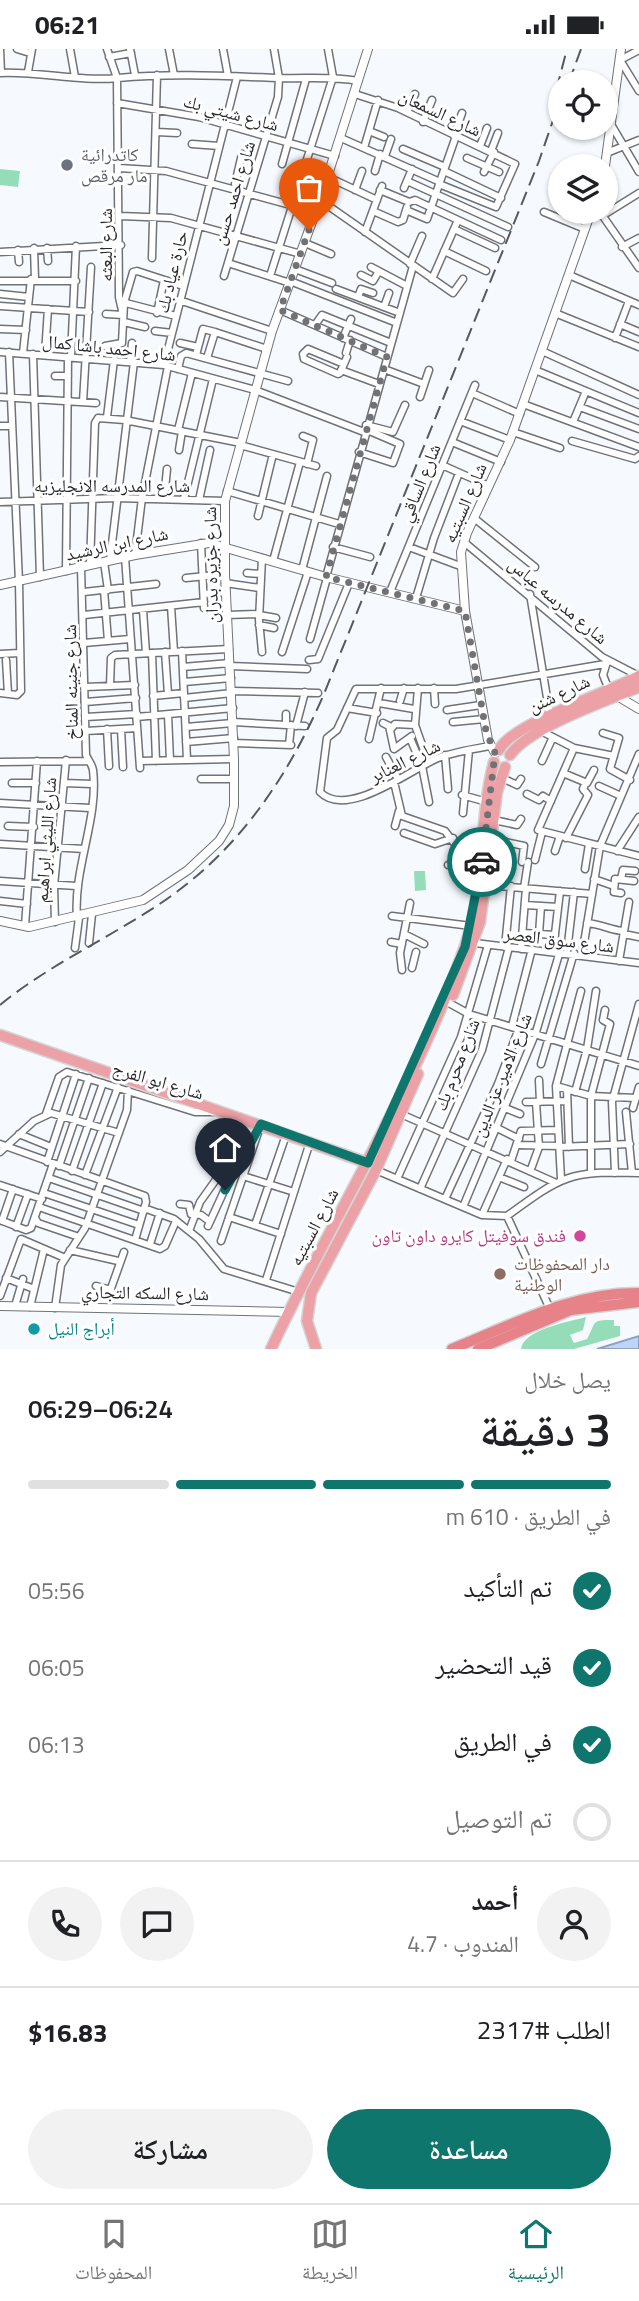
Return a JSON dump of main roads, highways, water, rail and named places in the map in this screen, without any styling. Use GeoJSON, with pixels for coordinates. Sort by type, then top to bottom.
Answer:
{"type":"FeatureCollection","features":[{"type":"Feature","properties":{"kind":"highway"},"geometry":{"type":"LineString","coordinates":[[452,1349],[550,1309],[604,1294],[639,1293]]}},
{"type":"Feature","properties":{"kind":"highway"},"geometry":{"type":"LineString","coordinates":[[478,1349],[571,1310],[639,1302]]}},
{"type":"Feature","properties":{"kind":"main road","name":"شارع شنن"},"geometry":{"type":"LineString","coordinates":[[639,676],[612,693],[521,743],[510,755],[510,762],[497,759],[506,739],[550,716],[612,693],[639,687]]}},
{"type":"Feature","properties":{"kind":"main road","name":"شارع السبتيه"},"geometry":{"type":"LineString","coordinates":[[271,1349],[299,1292],[401,1114],[475,943],[484,881],[488,803],[497,759]]}},
{"type":"Feature","properties":{"kind":"main road","name":"شارع السبتيه"},"geometry":{"type":"LineString","coordinates":[[316,1349],[307,1321],[311,1293],[372,1166],[444,998],[471,926],[491,854],[497,759]]}},
{"type":"Feature","properties":{"kind":"main road","name":"شارع ابو الفرج"},"geometry":{"type":"LineString","coordinates":[[5,1037],[310,1141],[372,1166]]}},
{"type":"Feature","properties":{"kind":"water"},"geometry":{"type":"Polygon","coordinates":[[[639,1336],[639,1349],[597,1349],[639,1336]]]}},
{"type":"Feature","properties":{"kind":"railway"},"geometry":{"type":"LineString","coordinates":[[561,70],[567,49]]}},
{"type":"Feature","properties":{"kind":"railway"},"geometry":{"type":"LineString","coordinates":[[573,70],[581,49]]}},
{"type":"Feature","properties":{"kind":"railway"},"geometry":{"type":"LineString","coordinates":[[0,1005],[38,977],[158,905],[212,862],[257,812],[294,756],[324,694],[548,135]]}},
{"type":"Feature","properties":{"kind":"place","name":"كاتدرائية مار مرقص"},"geometry":{"type":"Point","coordinates":[67,165]}},
{"type":"Feature","properties":{"kind":"place","name":"فندق سوفيتل كايرو داون تاون"},"geometry":{"type":"Point","coordinates":[580,1236]}},
{"type":"Feature","properties":{"kind":"place","name":"دار المحفوظات الوطنية"},"geometry":{"type":"Point","coordinates":[500,1274]}},
{"type":"Feature","properties":{"kind":"place","name":"أبراج النيل"},"geometry":{"type":"Point","coordinates":[34,1329]}}]}
